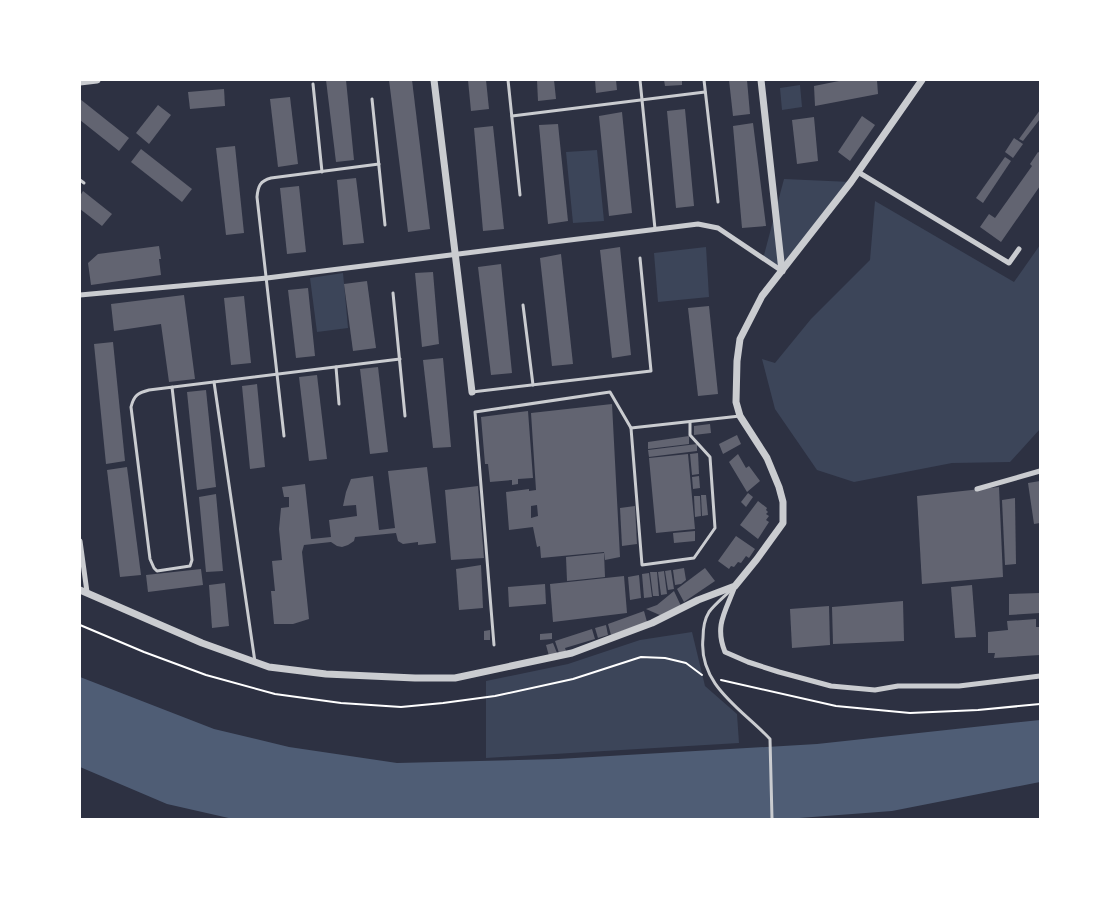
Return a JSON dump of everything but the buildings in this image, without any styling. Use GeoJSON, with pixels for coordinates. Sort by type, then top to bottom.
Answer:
{"type":"FeatureCollection","features":[{"type":"Feature","properties":{"kind":"street"},"geometry":{"type":"LineString","coordinates":[[80,82],[97,80]]}},
{"type":"Feature","properties":{"kind":"street"},"geometry":{"type":"LineString","coordinates":[[434,80],[472,392]]}},
{"type":"Feature","properties":{"kind":"street"},"geometry":{"type":"LineString","coordinates":[[761,80],[782,271]]}},
{"type":"Feature","properties":{"kind":"street"},"geometry":{"type":"LineString","coordinates":[[922,80],[858,172],[762,296],[740,339],[736,361],[736,402],[740,416],[767,458],[779,487],[783,502],[783,523],[735,586],[719,627],[720,639],[725,652],[748,662],[831,686],[875,690],[898,686],[959,686],[1040,676]]}},
{"type":"Feature","properties":{"kind":"street"},"geometry":{"type":"LineString","coordinates":[[858,172],[1009,263],[1019,249]]}},
{"type":"Feature","properties":{"kind":"street"},"geometry":{"type":"LineString","coordinates":[[80,295],[267,278],[698,224],[718,228],[782,271]]}},
{"type":"Feature","properties":{"kind":"street"},"geometry":{"type":"LineString","coordinates":[[977,489],[1040,471]]}},
{"type":"Feature","properties":{"kind":"street"},"geometry":{"type":"LineString","coordinates":[[80,541],[83,591],[202,643],[269,667],[326,674],[455,678],[572,653],[652,623],[698,600],[735,586]]}},
{"type":"Feature","properties":{"kind":"lane"},"geometry":{"type":"LineString","coordinates":[[508,80],[520,195]]}},
{"type":"Feature","properties":{"kind":"lane"},"geometry":{"type":"LineString","coordinates":[[640,80],[655,229]]}},
{"type":"Feature","properties":{"kind":"lane"},"geometry":{"type":"LineString","coordinates":[[704,80],[718,202]]}},
{"type":"Feature","properties":{"kind":"lane"},"geometry":{"type":"LineString","coordinates":[[313,84],[322,172]]}},
{"type":"Feature","properties":{"kind":"lane"},"geometry":{"type":"LineString","coordinates":[[512,116],[705,92]]}},
{"type":"Feature","properties":{"kind":"lane"},"geometry":{"type":"LineString","coordinates":[[372,99],[385,225]]}},
{"type":"Feature","properties":{"kind":"lane"},"geometry":{"type":"LineString","coordinates":[[284,436],[257,197],[259,186],[264,180],[271,178],[379,164]]}},
{"type":"Feature","properties":{"kind":"lane"},"geometry":{"type":"LineString","coordinates":[[80,180],[84,183]]}},
{"type":"Feature","properties":{"kind":"lane"},"geometry":{"type":"LineString","coordinates":[[472,392],[651,371],[640,258]]}},
{"type":"Feature","properties":{"kind":"lane"},"geometry":{"type":"LineString","coordinates":[[393,293],[405,416]]}},
{"type":"Feature","properties":{"kind":"lane"},"geometry":{"type":"LineString","coordinates":[[524,305],[533,385]]}},
{"type":"Feature","properties":{"kind":"lane"},"geometry":{"type":"LineString","coordinates":[[172,388],[192,560],[190,566],[157,570],[150,559],[131,407],[133,398],[138,393],[172,388],[214,382],[400,359]]}},
{"type":"Feature","properties":{"kind":"lane"},"geometry":{"type":"LineString","coordinates":[[336,367],[339,404]]}},
{"type":"Feature","properties":{"kind":"lane"},"geometry":{"type":"LineString","coordinates":[[214,382],[255,662]]}},
{"type":"Feature","properties":{"kind":"lane"},"geometry":{"type":"LineString","coordinates":[[494,645],[475,412],[610,392],[631,428],[642,565],[694,558],[715,528],[710,457],[690,434],[690,422]]}},
{"type":"Feature","properties":{"kind":"lane"},"geometry":{"type":"LineString","coordinates":[[631,428],[740,416]]}},
{"type":"Feature","properties":{"kind":"lane"},"geometry":{"type":"LineString","coordinates":[[735,586],[709,612],[704,624],[702,645],[705,666],[715,686],[770,739],[772,819]]}},
{"type":"Feature","properties":{"kind":"path"},"geometry":{"type":"LineString","coordinates":[[700,675],[836,706],[910,714],[1040,704]]}},
{"type":"Feature","properties":{"kind":"shaded area"},"geometry":{"type":"Polygon","coordinates":[[[800,85],[802,107],[782,110],[780,88],[800,85]]]}},
{"type":"Feature","properties":{"kind":"shaded area"},"geometry":{"type":"Polygon","coordinates":[[[597,150],[604,221],[573,223],[566,152],[597,150]]]}},
{"type":"Feature","properties":{"kind":"shaded area"},"geometry":{"type":"Polygon","coordinates":[[[784,179],[851,182],[782,271],[763,259],[784,179]]]}},
{"type":"Feature","properties":{"kind":"shaded area"},"geometry":{"type":"Polygon","coordinates":[[[875,201],[1014,282],[1040,245],[1040,429],[1010,462],[952,463],[854,482],[817,470],[775,409],[762,359],[775,363],[811,319],[870,260],[875,201]]]}},
{"type":"Feature","properties":{"kind":"shaded area"},"geometry":{"type":"Polygon","coordinates":[[[706,247],[709,297],[658,302],[654,253],[706,247]]]}},
{"type":"Feature","properties":{"kind":"shaded area"},"geometry":{"type":"Polygon","coordinates":[[[343,273],[348,328],[317,332],[310,278],[343,273]]]}},
{"type":"Feature","properties":{"kind":"shaded area"},"geometry":{"type":"Polygon","coordinates":[[[692,632],[705,686],[737,714],[739,743],[486,758],[486,681],[568,664],[640,640],[692,632]]]}},
{"type":"Feature","properties":{"kind":"shaded area"},"geometry":{"type":"Polygon","coordinates":[[[80,677],[214,729],[289,747],[397,763],[558,759],[817,744],[1040,720],[1040,782],[892,811],[786,819],[233,819],[167,804],[80,767],[80,677]]]}}]}
